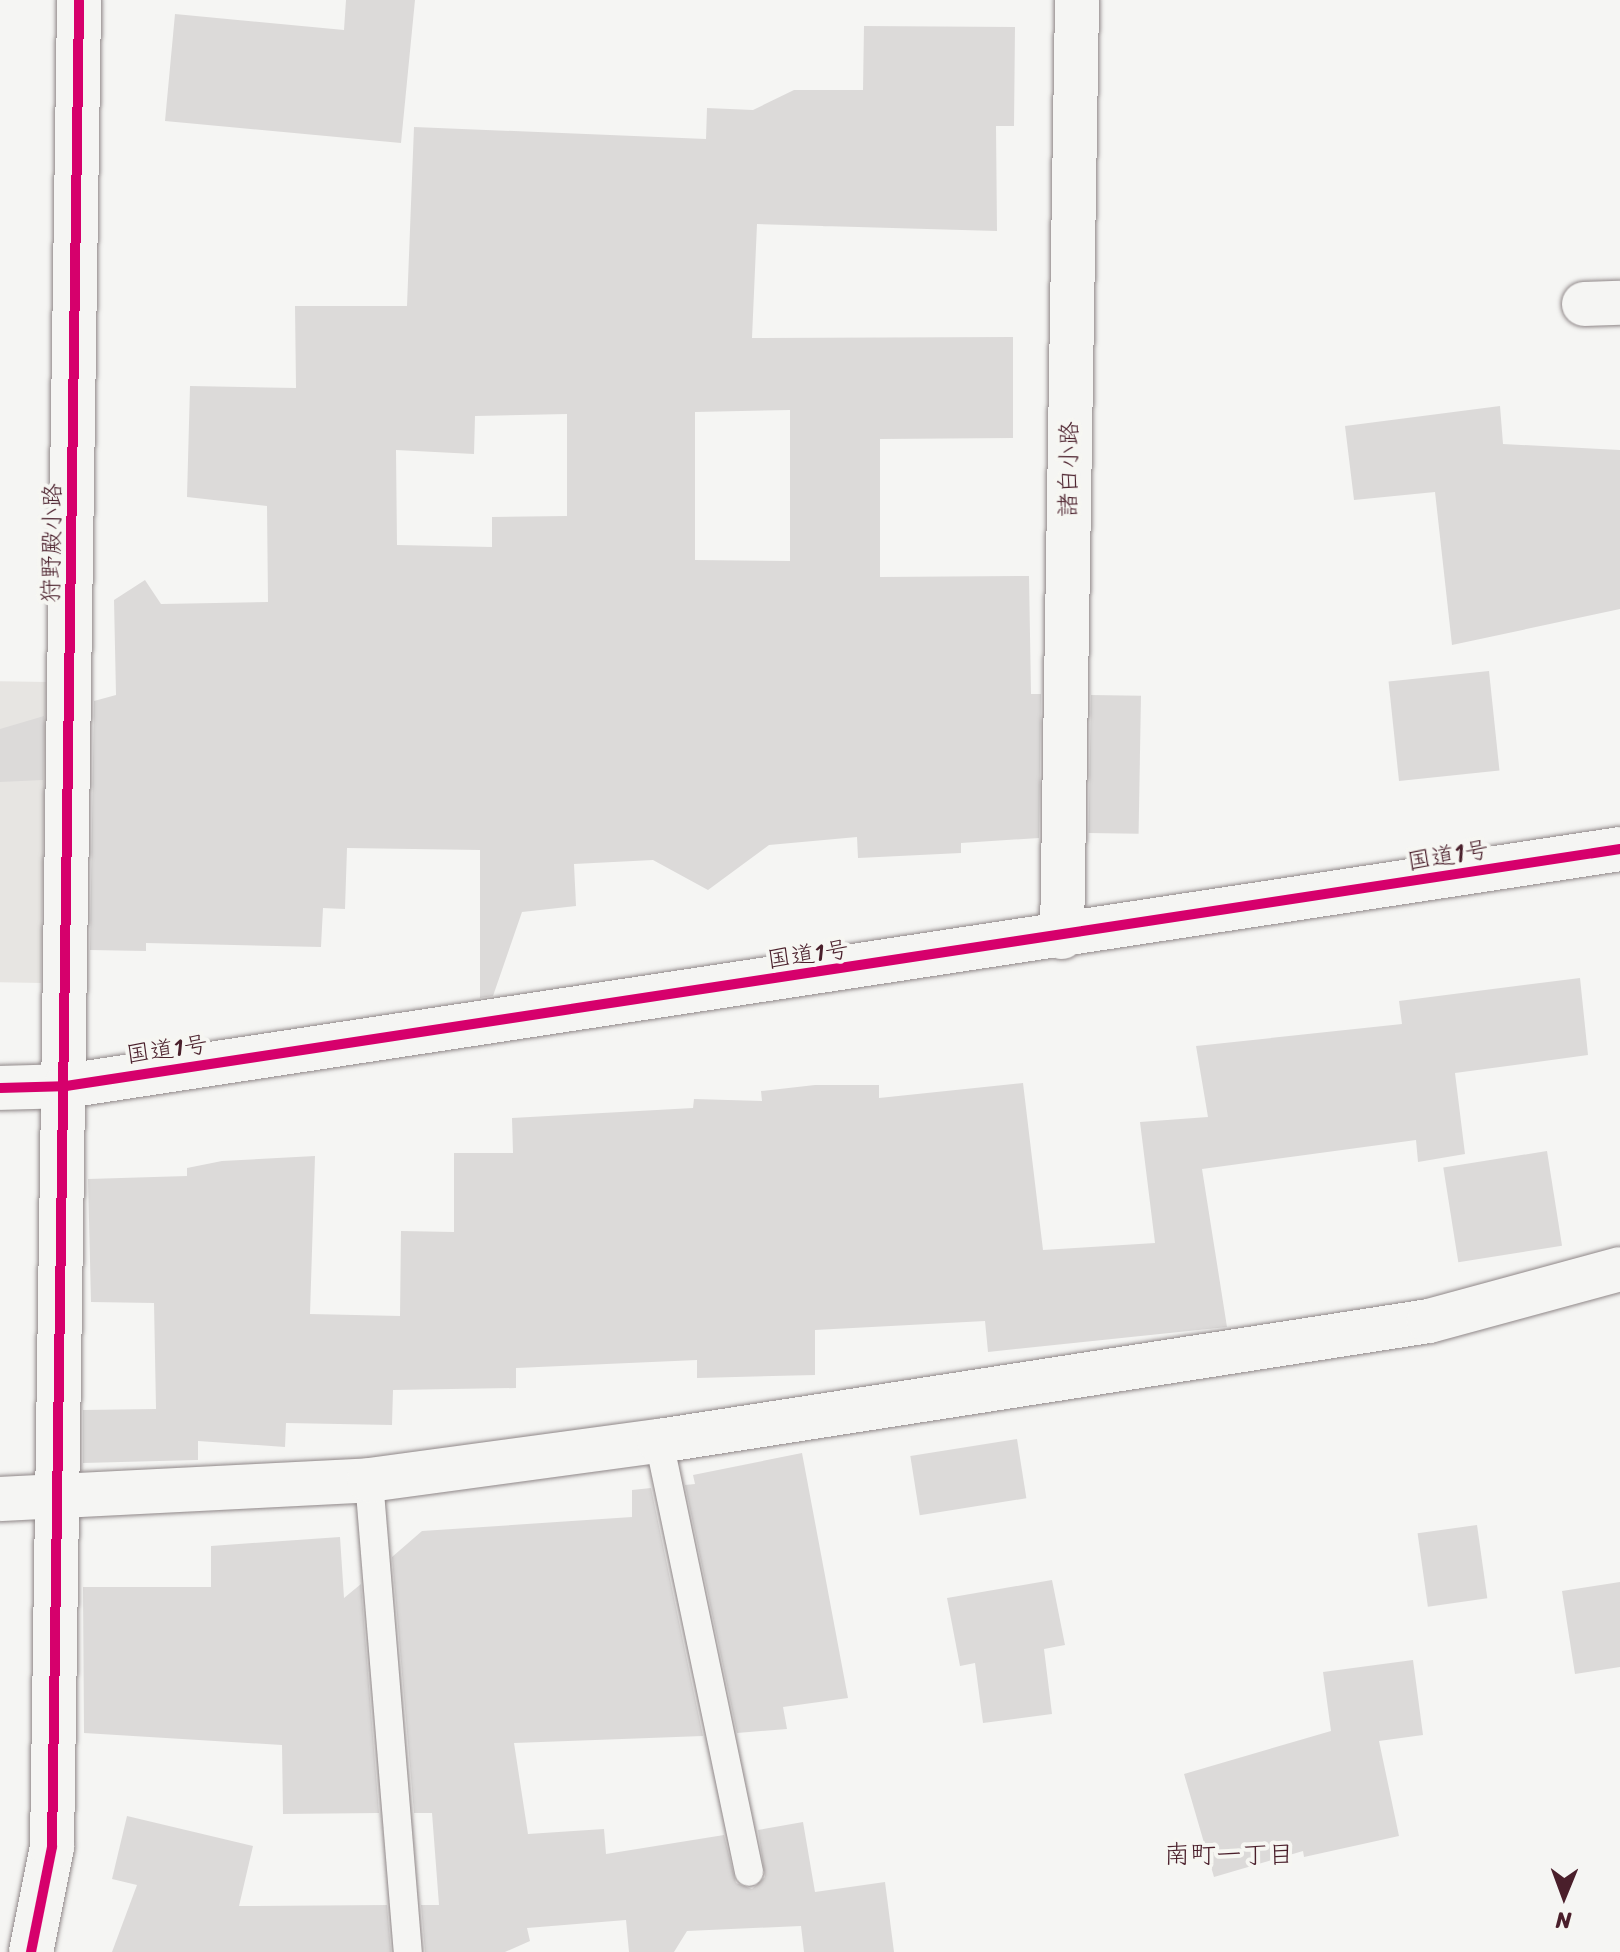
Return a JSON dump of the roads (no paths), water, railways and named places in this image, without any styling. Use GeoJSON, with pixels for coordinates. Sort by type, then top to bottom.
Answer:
{"type":"FeatureCollection","features":[{"type":"Feature","properties":{"kind":"main road","name":"狩野殿小路"},"geometry":{"type":"LineString","coordinates":[[31,1952],[52,1847],[66,1086],[79,0]]}},
{"type":"Feature","properties":{"kind":"main road","name":"諸白小路"},"geometry":{"type":"LineString","coordinates":[[1062,937],[1077,0]]}},
{"type":"Feature","properties":{"kind":"main road","name":"国道1号"},"geometry":{"type":"LineString","coordinates":[[0,1088],[66,1086],[1062,937],[1620,849]]}},
{"type":"Feature","properties":{"kind":"main road"},"geometry":{"type":"LineString","coordinates":[[0,1499],[59,1500],[369,1480],[659,1441],[1429,1321],[1620,1269]]}},
{"type":"Feature","properties":{"kind":"lane"},"geometry":{"type":"LineString","coordinates":[[659,1441],[749,1872]]}},
{"type":"Feature","properties":{"kind":"lane"},"geometry":{"type":"LineString","coordinates":[[369,1480],[408,1952]]}},
{"type":"Feature","properties":{"kind":"district","name":"南町一丁目"},"geometry":{"type":"Point","coordinates":[1229,1855]}}]}
